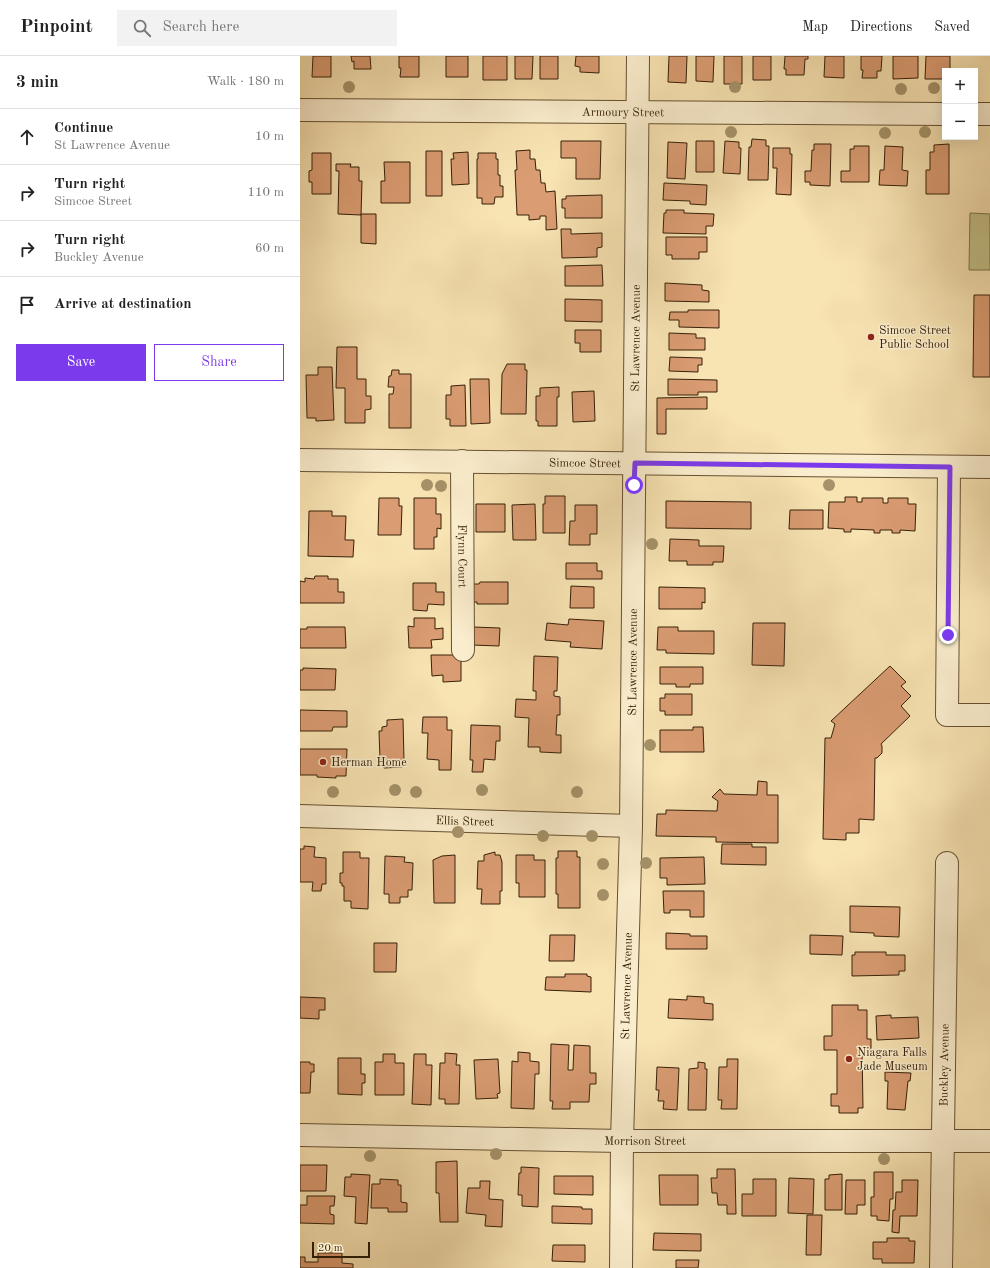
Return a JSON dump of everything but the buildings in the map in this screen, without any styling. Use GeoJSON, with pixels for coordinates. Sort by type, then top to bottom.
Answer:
{"type":"FeatureCollection","features":[{"type":"Feature","properties":{"kind":"street","name":"St Lawrence Avenue"},"geometry":{"type":"LineString","coordinates":[[621,1268],[622,1141],[631,826],[638,56]]}},
{"type":"Feature","properties":{"kind":"street","name":"Armoury Street"},"geometry":{"type":"LineString","coordinates":[[300,110],[942,114]]}},
{"type":"Feature","properties":{"kind":"street"},"geometry":{"type":"LineString","coordinates":[[978,114],[990,114]]}},
{"type":"Feature","properties":{"kind":"street","name":"Simcoe Street"},"geometry":{"type":"LineString","coordinates":[[300,460],[990,467]]}},
{"type":"Feature","properties":{"kind":"street","name":"Flynn Court"},"geometry":{"type":"LineString","coordinates":[[462,462],[463,650]]}},
{"type":"Feature","properties":{"kind":"street"},"geometry":{"type":"LineString","coordinates":[[950,467],[947,715],[990,715]]}},
{"type":"Feature","properties":{"kind":"street","name":"Ellis Street"},"geometry":{"type":"LineString","coordinates":[[300,816],[631,826]]}},
{"type":"Feature","properties":{"kind":"street","name":"Buckley Avenue"},"geometry":{"type":"LineString","coordinates":[[941,1268],[947,863]]}},
{"type":"Feature","properties":{"kind":"street","name":"Morrison Street"},"geometry":{"type":"LineString","coordinates":[[300,1135],[622,1141],[990,1142]]}},
{"type":"Feature","properties":{"kind":"shaded area"},"geometry":{"type":"Polygon","coordinates":[[[970,213],[990,214],[990,270],[969,270],[970,213]]]}},
{"type":"Feature","properties":{"kind":"place","name":"Simcoe Street Public School"},"geometry":{"type":"Point","coordinates":[871,337]}},
{"type":"Feature","properties":{"kind":"place","name":"Herman Home"},"geometry":{"type":"Point","coordinates":[323,762]}},
{"type":"Feature","properties":{"kind":"place","name":"Niagara Falls Jade Museum"},"geometry":{"type":"Point","coordinates":[849,1059]}},
{"type":"Feature","properties":{"kind":"route"},"geometry":{"type":"LineString","coordinates":[[634,485],[635,463],[950,467],[948,635]]}}]}
